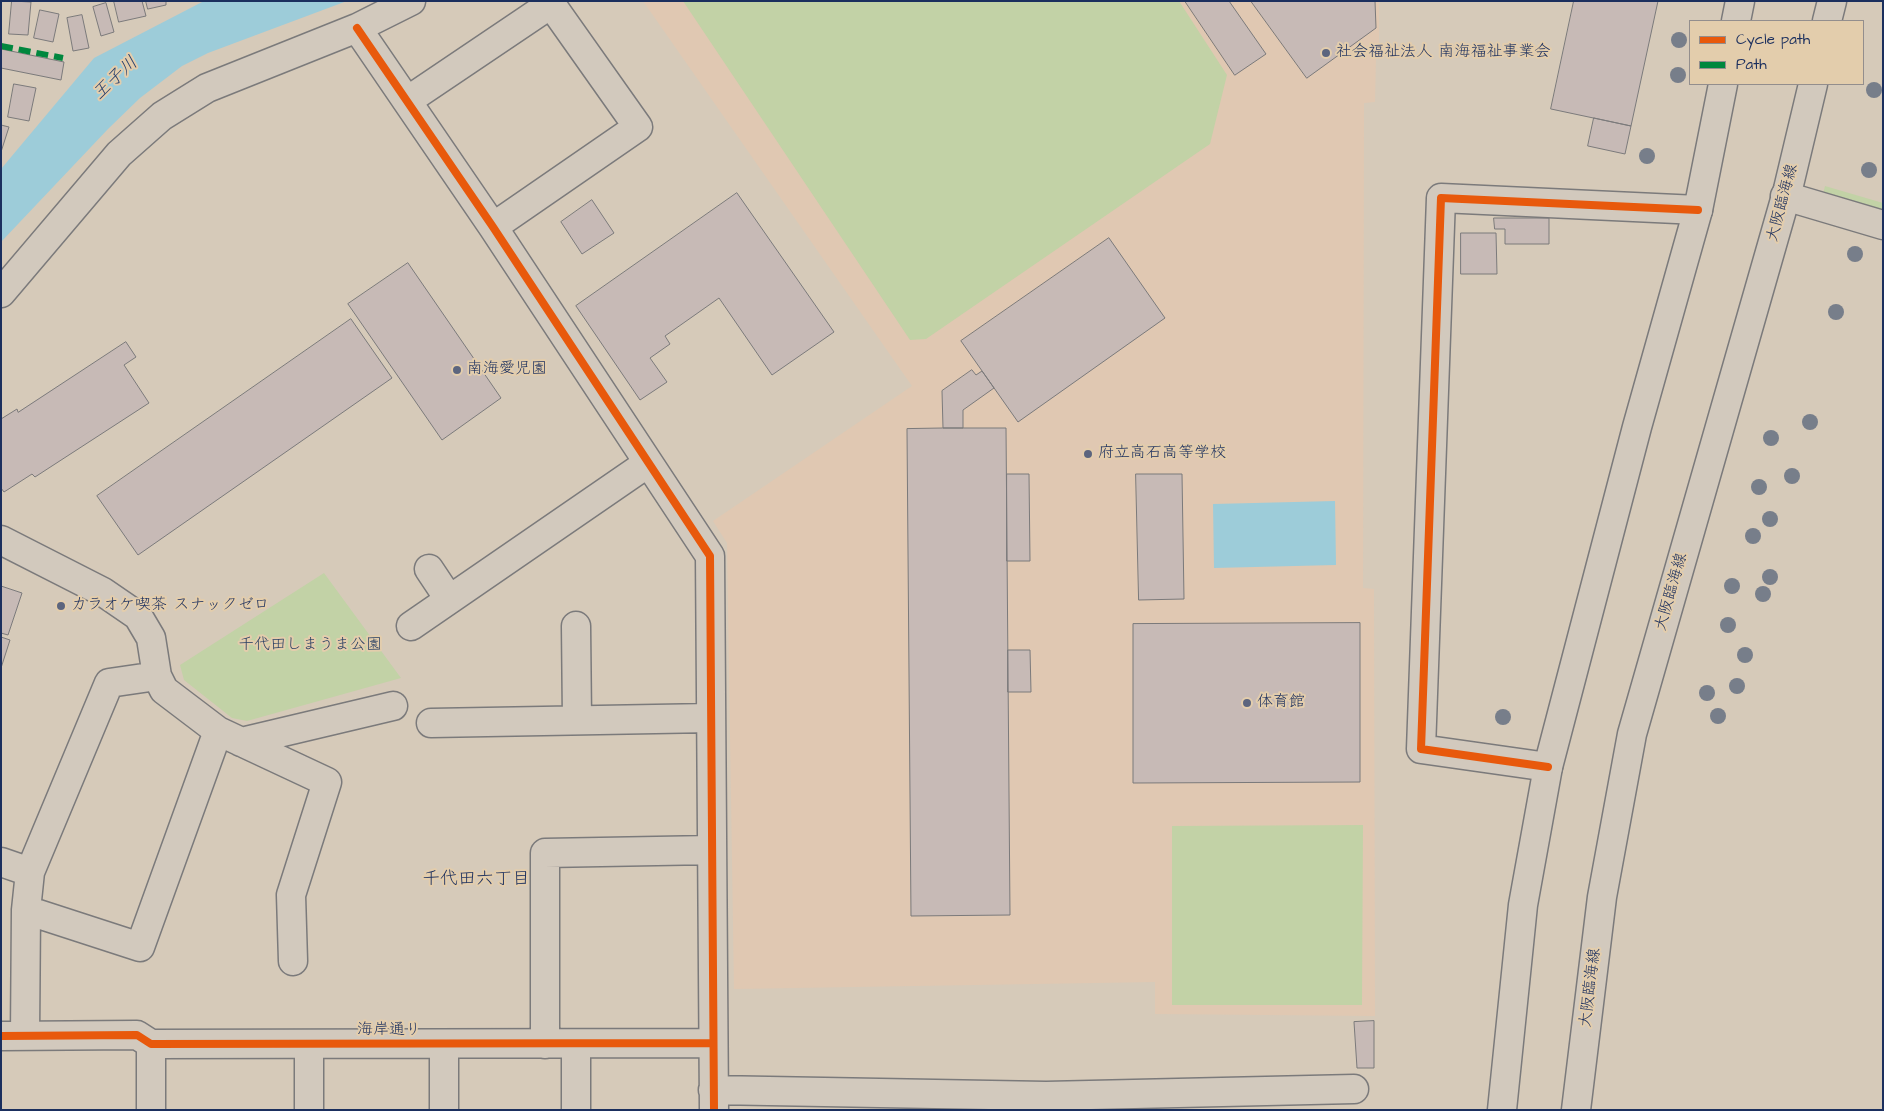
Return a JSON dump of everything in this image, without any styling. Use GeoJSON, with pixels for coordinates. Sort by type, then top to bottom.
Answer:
{"type":"FeatureCollection","features":[{"type":"Feature","properties":{"kind":"street"},"geometry":{"type":"LineString","coordinates":[[1,293],[119,154],[162,116],[207,88],[357,28],[411,1]]}},
{"type":"Feature","properties":{"kind":"street"},"geometry":{"type":"LineString","coordinates":[[1736,20],[1740,1]]}},
{"type":"Feature","properties":{"kind":"street"},"geometry":{"type":"LineString","coordinates":[[1827,20],[1832,1]]}},
{"type":"Feature","properties":{"kind":"street"},"geometry":{"type":"LineString","coordinates":[[407,101],[551,4],[638,127],[493,227]]}},
{"type":"Feature","properties":{"kind":"street"},"geometry":{"type":"LineString","coordinates":[[357,28],[493,227],[710,556],[713,1100],[1046,1103],[1309,1100],[1354,1089]]}},
{"type":"Feature","properties":{"kind":"street"},"geometry":{"type":"LineString","coordinates":[[1502,1110],[1523,905],[1548,767],[1637,427],[1698,210],[1723,85]]}},
{"type":"Feature","properties":{"kind":"street","name":"大阪臨海線"},"geometry":{"type":"LineString","coordinates":[[1576,1110],[1602,897],[1632,734],[1786,196],[1812,85]]}},
{"type":"Feature","properties":{"kind":"street"},"geometry":{"type":"LineString","coordinates":[[1786,196],[1883,225]]}},
{"type":"Feature","properties":{"kind":"street"},"geometry":{"type":"LineString","coordinates":[[1548,767],[1421,749],[1441,198],[1698,210]]}},
{"type":"Feature","properties":{"kind":"street"},"geometry":{"type":"LineString","coordinates":[[411,626],[648,462]]}},
{"type":"Feature","properties":{"kind":"street"},"geometry":{"type":"LineString","coordinates":[[1,540],[103,592],[138,616],[151,638],[157,676],[164,690],[230,736],[327,782],[291,895],[293,961]]}},
{"type":"Feature","properties":{"kind":"street"},"geometry":{"type":"LineString","coordinates":[[429,569],[450,600]]}},
{"type":"Feature","properties":{"kind":"street"},"geometry":{"type":"LineString","coordinates":[[576,626],[577,720]]}},
{"type":"Feature","properties":{"kind":"street"},"geometry":{"type":"LineString","coordinates":[[13,1036],[30,872],[109,683],[157,676]]}},
{"type":"Feature","properties":{"kind":"street"},"geometry":{"type":"LineString","coordinates":[[230,736],[393,706]]}},
{"type":"Feature","properties":{"kind":"street"},"geometry":{"type":"LineString","coordinates":[[431,723],[710,718]]}},
{"type":"Feature","properties":{"kind":"street"},"geometry":{"type":"LineString","coordinates":[[26,910],[140,947],[230,736]]}},
{"type":"Feature","properties":{"kind":"street"},"geometry":{"type":"LineString","coordinates":[[545,1044],[545,853],[712,850]]}},
{"type":"Feature","properties":{"kind":"street"},"geometry":{"type":"LineString","coordinates":[[1,862],[30,872]]}},
{"type":"Feature","properties":{"kind":"street","name":"海岸通り"},"geometry":{"type":"LineString","coordinates":[[13,1036],[137,1035],[151,1044],[309,1046],[713,1043]]}},
{"type":"Feature","properties":{"kind":"street"},"geometry":{"type":"LineString","coordinates":[[151,1044],[151,1110]]}},
{"type":"Feature","properties":{"kind":"street"},"geometry":{"type":"LineString","coordinates":[[576,1044],[576,1110]]}},
{"type":"Feature","properties":{"kind":"street"},"geometry":{"type":"LineString","coordinates":[[444,1045],[444,1110]]}},
{"type":"Feature","properties":{"kind":"street"},"geometry":{"type":"LineString","coordinates":[[309,1046],[309,1110]]}},
{"type":"Feature","properties":{"kind":"shaded area","name":"府立高石高等学校"},"geometry":{"type":"Polygon","coordinates":[[[643,1],[1379,1],[1379,51],[1376,55],[1375,102],[1364,103],[1363,588],[1374,589],[1375,1016],[1155,1014],[1155,982],[734,989],[727,543],[713,521],[912,386],[643,1]]]}},
{"type":"Feature","properties":{"kind":"green space"},"geometry":{"type":"Polygon","coordinates":[[[683,1],[1179,1],[1227,75],[1210,144],[926,339],[910,340],[683,1]]]}},
{"type":"Feature","properties":{"kind":"green space"},"geometry":{"type":"Polygon","coordinates":[[[1825,186],[1883,203],[1883,238],[1817,218],[1825,186]]]}},
{"type":"Feature","properties":{"kind":"green space","name":"千代田しまうま公園"},"geometry":{"type":"Polygon","coordinates":[[[324,573],[401,678],[247,721],[232,718],[184,680],[180,665],[324,573]]]}},
{"type":"Feature","properties":{"kind":"green space"},"geometry":{"type":"Polygon","coordinates":[[[1363,825],[1362,1005],[1172,1005],[1172,826],[1363,825]]]}},
{"type":"Feature","properties":{"kind":"water","name":"王子川"},"geometry":{"type":"Polygon","coordinates":[[[204,1],[347,1],[208,53],[182,66],[140,98],[108,129],[1,242],[1,169],[94,58],[204,1]]]}},
{"type":"Feature","properties":{"kind":"water"},"geometry":{"type":"Polygon","coordinates":[[[1335,501],[1336,565],[1214,568],[1213,504],[1335,501]]]}},
{"type":"Feature","properties":{"kind":"building"},"geometry":{"type":"Polygon","coordinates":[[[12,1],[31,2],[28,35],[9,34],[12,1]]]}},
{"type":"Feature","properties":{"kind":"building"},"geometry":{"type":"Polygon","coordinates":[[[114,1],[142,1],[146,16],[119,22],[114,1]]]}},
{"type":"Feature","properties":{"kind":"building"},"geometry":{"type":"Polygon","coordinates":[[[146,1],[166,1],[166,5],[148,9],[146,1]]]}},
{"type":"Feature","properties":{"kind":"building"},"geometry":{"type":"Polygon","coordinates":[[[1185,1],[1229,1],[1266,54],[1235,75],[1185,1]]]}},
{"type":"Feature","properties":{"kind":"building"},"geometry":{"type":"Polygon","coordinates":[[[1251,1],[1375,1],[1376,28],[1307,78],[1251,1]]]}},
{"type":"Feature","properties":{"kind":"building"},"geometry":{"type":"Polygon","coordinates":[[[1574,1],[1658,1],[1631,126],[1551,109],[1574,1]]]}},
{"type":"Feature","properties":{"kind":"building"},"geometry":{"type":"Polygon","coordinates":[[[106,3],[114,32],[101,36],[93,7],[106,3]]]}},
{"type":"Feature","properties":{"kind":"building"},"geometry":{"type":"Polygon","coordinates":[[[40,10],[59,14],[53,42],[34,38],[40,10]]]}},
{"type":"Feature","properties":{"kind":"building"},"geometry":{"type":"Polygon","coordinates":[[[82,15],[89,48],[73,51],[67,18],[82,15]]]}},
{"type":"Feature","properties":{"kind":"building"},"geometry":{"type":"Polygon","coordinates":[[[1,49],[64,62],[61,80],[1,68],[1,49]]]}},
{"type":"Feature","properties":{"kind":"building"},"geometry":{"type":"Polygon","coordinates":[[[14,84],[36,88],[29,121],[8,117],[14,84]]]}},
{"type":"Feature","properties":{"kind":"building"},"geometry":{"type":"Polygon","coordinates":[[[1594,118],[1631,126],[1625,154],[1588,146],[1594,118]]]}},
{"type":"Feature","properties":{"kind":"building"},"geometry":{"type":"Polygon","coordinates":[[[1,125],[9,127],[1,152],[1,125]]]}},
{"type":"Feature","properties":{"kind":"building"},"geometry":{"type":"Polygon","coordinates":[[[737,193],[834,332],[772,375],[719,298],[665,336],[670,344],[650,358],[667,382],[640,400],[576,306],[737,193]]]}},
{"type":"Feature","properties":{"kind":"building"},"geometry":{"type":"Polygon","coordinates":[[[592,200],[614,233],[582,254],[561,222],[592,200]]]}},
{"type":"Feature","properties":{"kind":"building"},"geometry":{"type":"Polygon","coordinates":[[[1494,218],[1549,218],[1549,244],[1505,244],[1505,229],[1495,229],[1494,218]]]}},
{"type":"Feature","properties":{"kind":"building"},"geometry":{"type":"Polygon","coordinates":[[[1461,233],[1496,233],[1497,274],[1461,274],[1461,233]]]}},
{"type":"Feature","properties":{"kind":"building"},"geometry":{"type":"Polygon","coordinates":[[[1109,238],[1165,318],[1018,422],[961,341],[1109,238]]]}},
{"type":"Feature","properties":{"kind":"building"},"geometry":{"type":"Polygon","coordinates":[[[408,263],[501,398],[442,440],[348,304],[408,263]]]}},
{"type":"Feature","properties":{"kind":"building"},"geometry":{"type":"Polygon","coordinates":[[[351,319],[392,378],[138,555],[97,496],[351,319]]]}},
{"type":"Feature","properties":{"kind":"building"},"geometry":{"type":"Polygon","coordinates":[[[126,342],[136,357],[124,365],[149,403],[35,477],[32,474],[4,492],[1,488],[1,419],[17,409],[18,412],[126,342]]]}},
{"type":"Feature","properties":{"kind":"building"},"geometry":{"type":"Polygon","coordinates":[[[972,370],[976,375],[982,371],[994,388],[963,410],[963,428],[943,428],[942,391],[972,370]]]}},
{"type":"Feature","properties":{"kind":"building"},"geometry":{"type":"Polygon","coordinates":[[[1006,428],[1010,915],[911,916],[907,429],[1006,428]]]}},
{"type":"Feature","properties":{"kind":"building"},"geometry":{"type":"Polygon","coordinates":[[[1007,474],[1029,474],[1030,561],[1007,561],[1007,474]]]}},
{"type":"Feature","properties":{"kind":"building"},"geometry":{"type":"Polygon","coordinates":[[[1136,474],[1182,474],[1184,599],[1139,600],[1136,474]]]}},
{"type":"Feature","properties":{"kind":"building"},"geometry":{"type":"Polygon","coordinates":[[[1,586],[22,593],[8,635],[1,633],[1,586]]]}},
{"type":"Feature","properties":{"kind":"building","name":"体育館"},"geometry":{"type":"Polygon","coordinates":[[[1360,623],[1360,782],[1133,783],[1133,624],[1360,623]]]}},
{"type":"Feature","properties":{"kind":"building"},"geometry":{"type":"Polygon","coordinates":[[[1,637],[10,640],[1,668],[1,637]]]}},
{"type":"Feature","properties":{"kind":"building"},"geometry":{"type":"Polygon","coordinates":[[[1008,650],[1030,650],[1031,692],[1008,692],[1008,650]]]}},
{"type":"Feature","properties":{"kind":"building"},"geometry":{"type":"Polygon","coordinates":[[[1374,1021],[1374,1068],[1357,1068],[1354,1022],[1374,1021]]]}},
{"type":"Feature","properties":{"kind":"marked path"},"geometry":{"type":"LineString","coordinates":[[1,46],[63,58]]}},
{"type":"Feature","properties":{"kind":"cycle path"},"geometry":{"type":"LineString","coordinates":[[357,28],[493,227],[710,556],[714,1110]]}},
{"type":"Feature","properties":{"kind":"cycle path"},"geometry":{"type":"LineString","coordinates":[[1548,767],[1421,749],[1441,198],[1698,210]]}},
{"type":"Feature","properties":{"kind":"cycle path"},"geometry":{"type":"LineString","coordinates":[[1,1036],[137,1035],[151,1044],[713,1043]]}},
{"type":"Feature","properties":{"kind":"place","name":"社会福祉法人 南海福祉事業会"},"geometry":{"type":"Point","coordinates":[1326,53]}},
{"type":"Feature","properties":{"kind":"place","name":"南海愛児園"},"geometry":{"type":"Point","coordinates":[457,370]}},
{"type":"Feature","properties":{"kind":"place","name":"府立高石高等学校"},"geometry":{"type":"Point","coordinates":[1088,454]}},
{"type":"Feature","properties":{"kind":"place","name":"カラオケ喫茶 スナックゼロ"},"geometry":{"type":"Point","coordinates":[61,606]}},
{"type":"Feature","properties":{"kind":"place","name":"体育館"},"geometry":{"type":"Point","coordinates":[1247,703]}},
{"type":"Feature","properties":{"kind":"district","name":"千代田六丁目"},"geometry":{"type":"Point","coordinates":[476,880]}}]}
